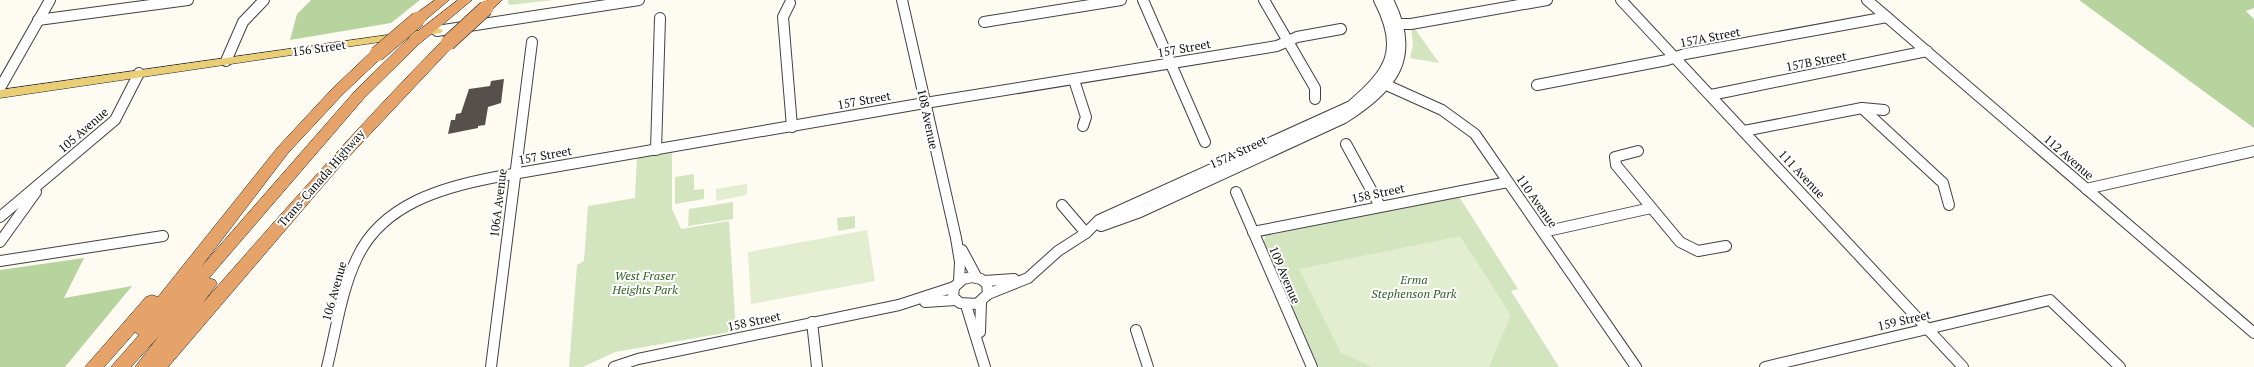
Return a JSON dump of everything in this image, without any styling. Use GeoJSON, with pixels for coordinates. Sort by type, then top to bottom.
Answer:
{"type":"FeatureCollection","features":[{"type":"Feature","properties":{"kind":"highway"},"geometry":{"type":"LineString","coordinates":[[144,367],[187,310],[318,152],[427,28],[443,0]]}},
{"type":"Feature","properties":{"kind":"highway"},"geometry":{"type":"LineString","coordinates":[[120,367],[174,308],[360,94],[427,28],[466,0]]}},
{"type":"Feature","properties":{"kind":"highway"},"geometry":{"type":"LineString","coordinates":[[94,367],[283,150],[337,92],[377,54],[427,28],[475,0]]}},
{"type":"Feature","properties":{"kind":"highway","name":"Trans-Canada Highway"},"geometry":{"type":"LineString","coordinates":[[158,367],[341,154],[393,98],[448,43],[496,0]]}},
{"type":"Feature","properties":{"kind":"highway"},"geometry":{"type":"LineString","coordinates":[[111,367],[161,307],[259,178]]}},
{"type":"Feature","properties":{"kind":"main road","name":"156 Street"},"geometry":{"type":"LineString","coordinates":[[0,94],[226,61],[427,28]]}},
{"type":"Feature","properties":{"kind":"street"},"geometry":{"type":"LineString","coordinates":[[0,88],[50,0]]}},
{"type":"Feature","properties":{"kind":"street"},"geometry":{"type":"LineString","coordinates":[[38,20],[188,0]]}},
{"type":"Feature","properties":{"kind":"street"},"geometry":{"type":"LineString","coordinates":[[226,61],[243,22],[264,0]]}},
{"type":"Feature","properties":{"kind":"street","name":"156 Street"},"geometry":{"type":"LineString","coordinates":[[427,28],[639,0]]}},
{"type":"Feature","properties":{"kind":"street","name":"108 Avenue"},"geometry":{"type":"LineString","coordinates":[[902,0],[924,103],[956,238],[960,262],[956,284]]}},
{"type":"Feature","properties":{"kind":"street"},"geometry":{"type":"LineString","coordinates":[[984,22],[1121,0]]}},
{"type":"Feature","properties":{"kind":"street"},"geometry":{"type":"LineString","coordinates":[[1143,0],[1205,142]]}},
{"type":"Feature","properties":{"kind":"street"},"geometry":{"type":"LineString","coordinates":[[1264,0],[1315,88],[1315,98]]}},
{"type":"Feature","properties":{"kind":"street"},"geometry":{"type":"LineString","coordinates":[[1379,0],[1395,24],[1402,39],[1401,54],[1397,68],[1382,83]]}},
{"type":"Feature","properties":{"kind":"street"},"geometry":{"type":"LineString","coordinates":[[1388,0],[1395,24]]}},
{"type":"Feature","properties":{"kind":"street"},"geometry":{"type":"LineString","coordinates":[[1395,24],[1547,0]]}},
{"type":"Feature","properties":{"kind":"street","name":"111 Avenue"},"geometry":{"type":"LineString","coordinates":[[1621,0],[1963,367]]}},
{"type":"Feature","properties":{"kind":"street","name":"112 Avenue"},"geometry":{"type":"LineString","coordinates":[[1867,0],[2254,333]]}},
{"type":"Feature","properties":{"kind":"street"},"geometry":{"type":"LineString","coordinates":[[790,3],[783,17],[792,127]]}},
{"type":"Feature","properties":{"kind":"street","name":"157A Street"},"geometry":{"type":"LineString","coordinates":[[1537,85],[1675,57],[1888,17]]}},
{"type":"Feature","properties":{"kind":"street"},"geometry":{"type":"LineString","coordinates":[[656,150],[660,18]]}},
{"type":"Feature","properties":{"kind":"street","name":"157 Street"},"geometry":{"type":"LineString","coordinates":[[396,211],[418,197],[441,189],[515,174],[924,103],[1170,64],[1288,42],[1297,37],[1341,29]]}},
{"type":"Feature","properties":{"kind":"street","name":"106A Avenue"},"geometry":{"type":"LineString","coordinates":[[491,367],[532,42]]}},
{"type":"Feature","properties":{"kind":"street","name":"157B Street"},"geometry":{"type":"LineString","coordinates":[[1711,95],[1927,51]]}},
{"type":"Feature","properties":{"kind":"street","name":"105 Avenue"},"geometry":{"type":"LineString","coordinates":[[0,217],[115,120],[139,73]]}},
{"type":"Feature","properties":{"kind":"street"},"geometry":{"type":"LineString","coordinates":[[1074,80],[1086,117],[1083,126]]}},
{"type":"Feature","properties":{"kind":"street","name":"157A Street"},"geometry":{"type":"LineString","coordinates":[[985,298],[1024,280],[1058,251],[1089,230],[1140,212],[1344,118],[1369,102],[1382,83]]}},
{"type":"Feature","properties":{"kind":"street","name":"110 Avenue"},"geometry":{"type":"LineString","coordinates":[[1382,83],[1435,104],[1454,115],[1475,134],[1636,367]]}},
{"type":"Feature","properties":{"kind":"street"},"geometry":{"type":"LineString","coordinates":[[1744,131],[1862,108],[1884,110]]}},
{"type":"Feature","properties":{"kind":"street"},"geometry":{"type":"LineString","coordinates":[[1862,108],[1943,183],[1949,205]]}},
{"type":"Feature","properties":{"kind":"street"},"geometry":{"type":"LineString","coordinates":[[1346,144],[1380,206]]}},
{"type":"Feature","properties":{"kind":"street"},"geometry":{"type":"LineString","coordinates":[[1638,151],[1615,157],[1616,165],[1680,242],[1687,247],[1698,251],[1726,246]]}},
{"type":"Feature","properties":{"kind":"street"},"geometry":{"type":"LineString","coordinates":[[2086,189],[2254,151]]}},
{"type":"Feature","properties":{"kind":"street","name":"105 Avenue"},"geometry":{"type":"LineString","coordinates":[[0,242],[46,179]]}},
{"type":"Feature","properties":{"kind":"street","name":"158 Street"},"geometry":{"type":"LineString","coordinates":[[1253,232],[1508,182]]}},
{"type":"Feature","properties":{"kind":"street","name":"109 Avenue"},"geometry":{"type":"LineString","coordinates":[[1236,192],[1312,367]]}},
{"type":"Feature","properties":{"kind":"street"},"geometry":{"type":"LineString","coordinates":[[1062,205],[1089,230]]}},
{"type":"Feature","properties":{"kind":"street"},"geometry":{"type":"LineString","coordinates":[[1542,232],[1651,208]]}},
{"type":"Feature","properties":{"kind":"street","name":"106 Avenue"},"geometry":{"type":"LineString","coordinates":[[327,367],[354,263],[371,234],[396,211]]}},
{"type":"Feature","properties":{"kind":"street"},"geometry":{"type":"LineString","coordinates":[[0,261],[163,236]]}},
{"type":"Feature","properties":{"kind":"street","name":"108 Avenue"},"geometry":{"type":"LineString","coordinates":[[956,238],[966,261],[981,279]]}},
{"type":"Feature","properties":{"kind":"street","name":"157A Street"},"geometry":{"type":"LineString","coordinates":[[981,279],[1016,279],[1037,270]]}},
{"type":"Feature","properties":{"kind":"street"},"geometry":{"type":"LineString","coordinates":[[980,346],[979,315],[989,287],[981,279],[967,278],[956,284],[952,294],[961,303],[980,346],[985,367]]}},
{"type":"Feature","properties":{"kind":"street","name":"158 Street"},"geometry":{"type":"LineString","coordinates":[[614,367],[638,359],[899,305],[956,284]]}},
{"type":"Feature","properties":{"kind":"street"},"geometry":{"type":"LineString","coordinates":[[961,303],[985,298]]}},
{"type":"Feature","properties":{"kind":"street","name":"159 Street"},"geometry":{"type":"LineString","coordinates":[[1765,367],[2050,300],[2120,367]]}},
{"type":"Feature","properties":{"kind":"street","name":"158 Street"},"geometry":{"type":"LineString","coordinates":[[899,305],[961,303]]}},
{"type":"Feature","properties":{"kind":"street"},"geometry":{"type":"LineString","coordinates":[[812,322],[817,367]]}},
{"type":"Feature","properties":{"kind":"street"},"geometry":{"type":"LineString","coordinates":[[1136,330],[1148,367]]}},
{"type":"Feature","properties":{"kind":"green space"},"geometry":{"type":"Polygon","coordinates":[[[311,0],[420,0],[391,23],[290,40],[297,14],[311,0]]]}},
{"type":"Feature","properties":{"kind":"green space"},"geometry":{"type":"Polygon","coordinates":[[[509,0],[553,0],[510,5],[507,2],[509,0]]]}},
{"type":"Feature","properties":{"kind":"green space"},"geometry":{"type":"Polygon","coordinates":[[[2079,0],[2254,0],[2254,8],[2246,11],[2254,19],[2254,128],[2079,0]]]}},
{"type":"Feature","properties":{"kind":"green space"},"geometry":{"type":"Polygon","coordinates":[[[1411,26],[1413,26],[1439,63],[1410,58],[1413,45],[1411,26]]]}},
{"type":"Feature","properties":{"kind":"green space","name":"West Fraser Heights Park"},"geometry":{"type":"Polygon","coordinates":[[[672,148],[672,209],[681,229],[729,221],[736,331],[615,352],[583,367],[569,367],[577,265],[584,261],[588,206],[635,198],[637,155],[672,148]]]}},
{"type":"Feature","properties":{"kind":"green space"},"geometry":{"type":"Polygon","coordinates":[[[694,174],[694,190],[704,189],[704,199],[675,204],[675,177],[694,174]]]}},
{"type":"Feature","properties":{"kind":"green space"},"geometry":{"type":"Polygon","coordinates":[[[747,184],[747,195],[716,201],[716,189],[747,184]]]}},
{"type":"Feature","properties":{"kind":"green space","name":"Erma Stephenson Park"},"geometry":{"type":"Polygon","coordinates":[[[1458,195],[1518,289],[1511,291],[1559,367],[1319,367],[1264,242],[1265,236],[1458,195]]]}},
{"type":"Feature","properties":{"kind":"green space"},"geometry":{"type":"Polygon","coordinates":[[[733,202],[733,219],[688,226],[689,209],[733,202]]]}},
{"type":"Feature","properties":{"kind":"green space"},"geometry":{"type":"Polygon","coordinates":[[[855,216],[855,228],[838,231],[837,218],[855,216]]]}},
{"type":"Feature","properties":{"kind":"green space"},"geometry":{"type":"Polygon","coordinates":[[[867,230],[875,281],[751,304],[748,252],[867,230]]]}},
{"type":"Feature","properties":{"kind":"green space"},"geometry":{"type":"Polygon","coordinates":[[[1460,236],[1511,315],[1489,367],[1372,367],[1341,353],[1299,269],[1460,236]]]}},
{"type":"Feature","properties":{"kind":"green space"},"geometry":{"type":"Polygon","coordinates":[[[84,258],[64,298],[132,286],[65,367],[0,367],[0,270],[84,258]]]}},
{"type":"Feature","properties":{"kind":"building"},"geometry":{"type":"Polygon","coordinates":[[[504,79],[501,103],[488,107],[485,125],[478,126],[478,128],[448,134],[451,120],[455,120],[456,114],[461,113],[469,89],[490,86],[491,81],[504,79]]]}}]}
